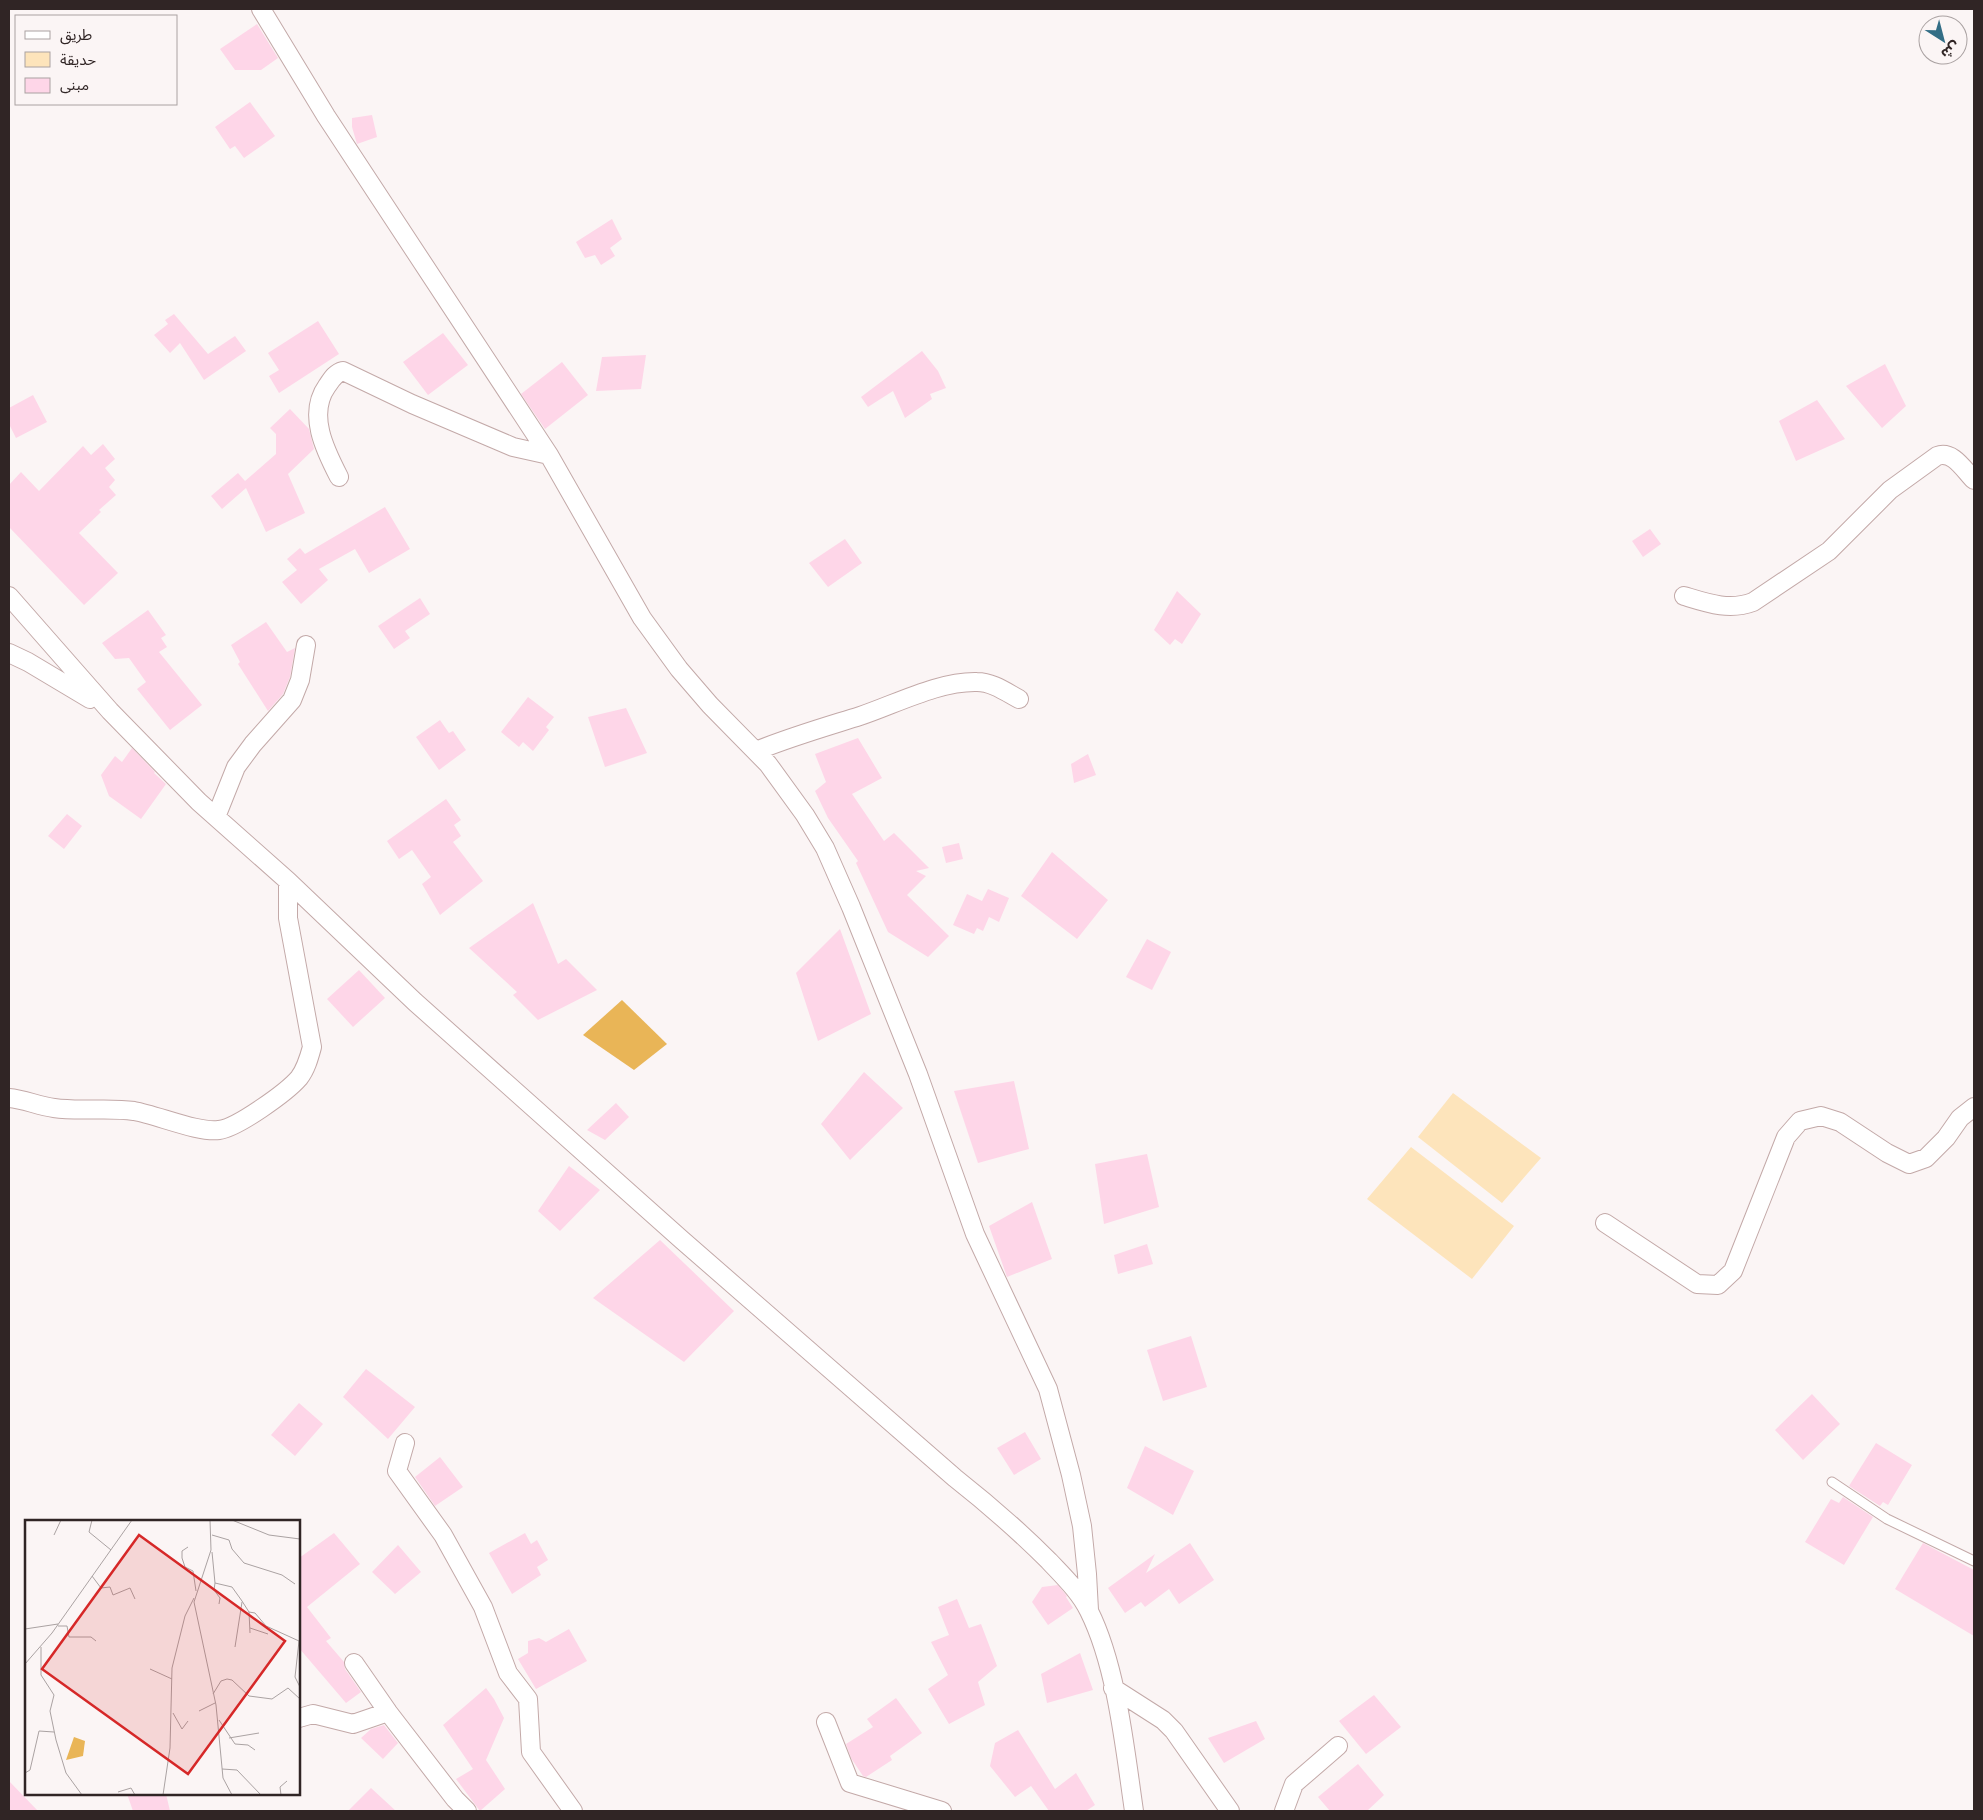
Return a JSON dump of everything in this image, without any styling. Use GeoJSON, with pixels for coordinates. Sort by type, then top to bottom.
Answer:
{"type":"FeatureCollection","features":[{"type":"Feature","properties":{"kind":"street"},"geometry":{"type":"LineString","coordinates":[[261,9],[326,116],[549,455],[642,618],[679,669],[710,705],[768,764],[825,848],[851,907],[918,1074],[974,1234],[1048,1389],[1071,1474],[1082,1526],[1088,1574],[1089,1610]]}},
{"type":"Feature","properties":{"kind":"street"},"geometry":{"type":"LineString","coordinates":[[339,477],[326,452],[318,420],[318,403],[325,388],[336,373],[343,371],[412,404],[513,447],[549,455]]}},
{"type":"Feature","properties":{"kind":"street"},"geometry":{"type":"LineString","coordinates":[[1684,596],[1717,606],[1744,606],[1753,602],[1829,551],[1890,490],[1941,454],[1952,457],[1974,480]]}},
{"type":"Feature","properties":{"kind":"street"},"geometry":{"type":"LineString","coordinates":[[9,596],[110,711],[216,817],[415,1002],[682,1240],[955,1478],[997,1512],[1066,1579],[1089,1610],[1101,1641],[1113,1688],[1134,1811]]}},
{"type":"Feature","properties":{"kind":"street"},"geometry":{"type":"LineString","coordinates":[[216,817],[236,767],[253,744],[292,700],[300,680],[306,644]]}},
{"type":"Feature","properties":{"kind":"street"},"geometry":{"type":"LineString","coordinates":[[9,654],[65,683],[110,711]]}},
{"type":"Feature","properties":{"kind":"street"},"geometry":{"type":"LineString","coordinates":[[756,751],[796,735],[860,716],[952,684],[978,682],[995,686],[1019,699]]}},
{"type":"Feature","properties":{"kind":"street"},"geometry":{"type":"LineString","coordinates":[[9,1098],[54,1108],[105,1108],[135,1112],[204,1129],[219,1130],[231,1126],[270,1103],[298,1079],[308,1062],[312,1047],[288,918],[288,882]]}},
{"type":"Feature","properties":{"kind":"street"},"geometry":{"type":"LineString","coordinates":[[1606,1223],[1697,1284],[1718,1285],[1733,1271],[1786,1137],[1800,1121],[1821,1116],[1840,1122],[1886,1153],[1910,1164],[1926,1158],[1946,1138],[1960,1118],[1974,1107]]}},
{"type":"Feature","properties":{"kind":"street"},"geometry":{"type":"LineString","coordinates":[[405,1443],[397,1471],[443,1535],[483,1607],[508,1673],[528,1699],[531,1752],[573,1811]]}},
{"type":"Feature","properties":{"kind":"street"},"geometry":{"type":"LineString","coordinates":[[354,1663],[388,1712],[454,1799],[467,1811]]}},
{"type":"Feature","properties":{"kind":"street"},"geometry":{"type":"LineString","coordinates":[[1113,1688],[1163,1720],[1169,1726],[1230,1811]]}},
{"type":"Feature","properties":{"kind":"street"},"geometry":{"type":"LineString","coordinates":[[300,1718],[313,1714],[353,1724],[388,1712]]}},
{"type":"Feature","properties":{"kind":"street"},"geometry":{"type":"LineString","coordinates":[[826,1722],[850,1783],[942,1811]]}},
{"type":"Feature","properties":{"kind":"street"},"geometry":{"type":"LineString","coordinates":[[1284,1811],[1294,1784],[1338,1746]]}},
{"type":"Feature","properties":{"kind":"lane"},"geometry":{"type":"LineString","coordinates":[[1832,1482],[1887,1519],[1974,1561]]}},
{"type":"Feature","properties":{"kind":"green space"},"geometry":{"type":"Polygon","coordinates":[[[1453,1093],[1541,1158],[1502,1203],[1418,1137],[1453,1093]]]}},
{"type":"Feature","properties":{"kind":"green space"},"geometry":{"type":"Polygon","coordinates":[[[1411,1147],[1514,1226],[1472,1279],[1367,1199],[1411,1147]]]}},
{"type":"Feature","properties":{"kind":"shaded area"},"geometry":{"type":"Polygon","coordinates":[[[622,1000],[667,1044],[634,1070],[583,1035],[622,1000]]]}},
{"type":"Feature","properties":{"kind":"building"},"geometry":{"type":"Polygon","coordinates":[[[257,24],[278,58],[261,70],[235,70],[220,49],[257,24]]]}},
{"type":"Feature","properties":{"kind":"building"},"geometry":{"type":"Polygon","coordinates":[[[250,102],[275,136],[244,158],[235,146],[230,149],[215,127],[250,102]]]}},
{"type":"Feature","properties":{"kind":"building"},"geometry":{"type":"Polygon","coordinates":[[[372,115],[377,137],[357,144],[352,127],[352,118],[372,115]]]}},
{"type":"Feature","properties":{"kind":"building"},"geometry":{"type":"Polygon","coordinates":[[[612,219],[622,239],[610,248],[615,256],[601,265],[595,255],[585,258],[576,242],[612,219]]]}},
{"type":"Feature","properties":{"kind":"building"},"geometry":{"type":"Polygon","coordinates":[[[174,314],[208,354],[235,336],[246,351],[204,380],[180,343],[170,353],[154,335],[168,324],[165,320],[174,314]]]}},
{"type":"Feature","properties":{"kind":"building"},"geometry":{"type":"Polygon","coordinates":[[[318,321],[339,354],[279,393],[269,376],[279,370],[268,353],[318,321]]]}},
{"type":"Feature","properties":{"kind":"building"},"geometry":{"type":"Polygon","coordinates":[[[443,333],[468,365],[428,395],[403,362],[443,333]]]}},
{"type":"Feature","properties":{"kind":"building"},"geometry":{"type":"Polygon","coordinates":[[[922,351],[938,371],[946,388],[930,394],[932,399],[905,418],[893,391],[868,407],[861,397],[922,351]]]}},
{"type":"Feature","properties":{"kind":"building"},"geometry":{"type":"Polygon","coordinates":[[[646,355],[641,389],[596,391],[602,357],[646,355]]]}},
{"type":"Feature","properties":{"kind":"building"},"geometry":{"type":"Polygon","coordinates":[[[562,362],[588,395],[545,429],[521,394],[562,362]]]}},
{"type":"Feature","properties":{"kind":"building"},"geometry":{"type":"Polygon","coordinates":[[[1885,364],[1906,406],[1882,428],[1846,386],[1885,364]]]}},
{"type":"Feature","properties":{"kind":"building"},"geometry":{"type":"Polygon","coordinates":[[[33,395],[47,422],[16,438],[9,424],[9,408],[33,395]]]}},
{"type":"Feature","properties":{"kind":"building"},"geometry":{"type":"Polygon","coordinates":[[[1817,400],[1845,439],[1796,461],[1779,421],[1817,400]]]}},
{"type":"Feature","properties":{"kind":"building"},"geometry":{"type":"Polygon","coordinates":[[[290,409],[309,429],[314,449],[288,474],[305,513],[266,532],[246,488],[222,509],[211,496],[238,473],[245,481],[276,454],[276,434],[270,428],[290,409]]]}},
{"type":"Feature","properties":{"kind":"building"},"geometry":{"type":"Polygon","coordinates":[[[103,444],[115,459],[105,468],[115,480],[109,487],[116,495],[99,510],[101,512],[79,533],[118,573],[84,605],[9,527],[9,485],[21,472],[39,491],[83,446],[91,455],[103,444]]]}},
{"type":"Feature","properties":{"kind":"building"},"geometry":{"type":"Polygon","coordinates":[[[385,507],[410,549],[369,573],[355,549],[319,569],[328,580],[301,604],[282,582],[297,570],[287,559],[300,548],[305,554],[385,507]]]}},
{"type":"Feature","properties":{"kind":"building"},"geometry":{"type":"Polygon","coordinates":[[[1650,529],[1661,544],[1643,557],[1632,541],[1650,529]]]}},
{"type":"Feature","properties":{"kind":"building"},"geometry":{"type":"Polygon","coordinates":[[[845,539],[862,563],[828,587],[809,563],[845,539]]]}},
{"type":"Feature","properties":{"kind":"building"},"geometry":{"type":"Polygon","coordinates":[[[1177,591],[1201,614],[1182,644],[1175,639],[1170,645],[1154,630],[1177,591]]]}},
{"type":"Feature","properties":{"kind":"building"},"geometry":{"type":"Polygon","coordinates":[[[420,598],[430,614],[405,631],[410,638],[394,649],[378,626],[420,598]]]}},
{"type":"Feature","properties":{"kind":"building"},"geometry":{"type":"Polygon","coordinates":[[[148,610],[166,635],[161,638],[167,647],[159,652],[202,705],[170,730],[137,689],[146,682],[129,658],[115,659],[102,643],[148,610]]]}},
{"type":"Feature","properties":{"kind":"building"},"geometry":{"type":"Polygon","coordinates":[[[266,622],[287,652],[295,648],[290,677],[283,694],[268,711],[238,664],[240,662],[231,645],[266,622]]]}},
{"type":"Feature","properties":{"kind":"building"},"geometry":{"type":"Polygon","coordinates":[[[528,697],[554,717],[546,727],[549,730],[533,751],[523,742],[519,747],[501,732],[528,697]]]}},
{"type":"Feature","properties":{"kind":"building"},"geometry":{"type":"Polygon","coordinates":[[[626,708],[647,753],[605,767],[588,717],[626,708]]]}},
{"type":"Feature","properties":{"kind":"building"},"geometry":{"type":"Polygon","coordinates":[[[440,720],[449,733],[453,731],[466,750],[439,770],[416,737],[440,720]]]}},
{"type":"Feature","properties":{"kind":"building"},"geometry":{"type":"Polygon","coordinates":[[[858,738],[882,778],[852,794],[884,841],[894,833],[929,868],[916,871],[926,876],[907,895],[949,936],[928,957],[888,932],[856,863],[858,861],[828,818],[815,791],[826,782],[815,754],[858,738]]]}},
{"type":"Feature","properties":{"kind":"building"},"geometry":{"type":"Polygon","coordinates":[[[132,748],[166,784],[141,819],[109,796],[101,775],[115,756],[122,762],[132,748]]]}},
{"type":"Feature","properties":{"kind":"building"},"geometry":{"type":"Polygon","coordinates":[[[1088,754],[1096,775],[1074,783],[1071,764],[1088,754]]]}},
{"type":"Feature","properties":{"kind":"building"},"geometry":{"type":"Polygon","coordinates":[[[446,799],[461,820],[454,825],[461,836],[453,842],[483,881],[440,915],[422,884],[431,877],[412,850],[399,859],[387,841],[446,799]]]}},
{"type":"Feature","properties":{"kind":"building"},"geometry":{"type":"Polygon","coordinates":[[[67,814],[82,826],[64,849],[48,836],[67,814]]]}},
{"type":"Feature","properties":{"kind":"building"},"geometry":{"type":"Polygon","coordinates":[[[959,843],[963,859],[946,863],[942,847],[959,843]]]}},
{"type":"Feature","properties":{"kind":"building"},"geometry":{"type":"Polygon","coordinates":[[[1052,852],[1108,900],[1077,939],[1021,896],[1052,852]]]}},
{"type":"Feature","properties":{"kind":"building"},"geometry":{"type":"Polygon","coordinates":[[[988,889],[1009,898],[999,922],[989,917],[983,931],[977,928],[974,934],[953,925],[967,894],[982,901],[988,889]]]}},
{"type":"Feature","properties":{"kind":"building"},"geometry":{"type":"Polygon","coordinates":[[[533,903],[558,964],[566,959],[597,990],[538,1020],[513,995],[517,992],[469,948],[533,903]]]}},
{"type":"Feature","properties":{"kind":"building"},"geometry":{"type":"Polygon","coordinates":[[[840,929],[871,1014],[818,1041],[796,973],[840,929]]]}},
{"type":"Feature","properties":{"kind":"building"},"geometry":{"type":"Polygon","coordinates":[[[1147,939],[1171,952],[1152,990],[1126,977],[1147,939]]]}},
{"type":"Feature","properties":{"kind":"building"},"geometry":{"type":"Polygon","coordinates":[[[359,970],[385,998],[353,1027],[327,999],[359,970]]]}},
{"type":"Feature","properties":{"kind":"building"},"geometry":{"type":"Polygon","coordinates":[[[864,1072],[903,1108],[850,1160],[821,1124],[864,1072]]]}},
{"type":"Feature","properties":{"kind":"building"},"geometry":{"type":"Polygon","coordinates":[[[1014,1081],[1029,1149],[978,1163],[954,1091],[1014,1081]]]}},
{"type":"Feature","properties":{"kind":"building"},"geometry":{"type":"Polygon","coordinates":[[[616,1103],[629,1117],[605,1140],[587,1130],[616,1103]]]}},
{"type":"Feature","properties":{"kind":"building"},"geometry":{"type":"Polygon","coordinates":[[[1147,1154],[1159,1207],[1104,1224],[1095,1164],[1147,1154]]]}},
{"type":"Feature","properties":{"kind":"building"},"geometry":{"type":"Polygon","coordinates":[[[569,1166],[600,1190],[560,1231],[538,1211],[569,1166]]]}},
{"type":"Feature","properties":{"kind":"building"},"geometry":{"type":"Polygon","coordinates":[[[1032,1202],[1052,1259],[1007,1277],[989,1226],[1032,1202]]]}},
{"type":"Feature","properties":{"kind":"building"},"geometry":{"type":"Polygon","coordinates":[[[660,1240],[734,1311],[684,1362],[593,1298],[660,1240]]]}},
{"type":"Feature","properties":{"kind":"building"},"geometry":{"type":"Polygon","coordinates":[[[1147,1244],[1153,1264],[1118,1274],[1114,1255],[1147,1244]]]}},
{"type":"Feature","properties":{"kind":"building"},"geometry":{"type":"Polygon","coordinates":[[[1191,1336],[1207,1387],[1163,1401],[1147,1350],[1191,1336]]]}},
{"type":"Feature","properties":{"kind":"building"},"geometry":{"type":"Polygon","coordinates":[[[366,1369],[415,1407],[388,1439],[343,1397],[366,1369]]]}},
{"type":"Feature","properties":{"kind":"building"},"geometry":{"type":"Polygon","coordinates":[[[1812,1394],[1840,1424],[1803,1460],[1775,1430],[1812,1394]]]}},
{"type":"Feature","properties":{"kind":"building"},"geometry":{"type":"Polygon","coordinates":[[[299,1403],[323,1424],[295,1456],[271,1435],[299,1403]]]}},
{"type":"Feature","properties":{"kind":"building"},"geometry":{"type":"Polygon","coordinates":[[[1025,1432],[1041,1459],[1014,1475],[997,1448],[1025,1432]]]}},
{"type":"Feature","properties":{"kind":"building"},"geometry":{"type":"Polygon","coordinates":[[[1876,1443],[1912,1465],[1888,1505],[1883,1502],[1880,1506],[1849,1486],[1876,1443]]]}},
{"type":"Feature","properties":{"kind":"building"},"geometry":{"type":"Polygon","coordinates":[[[1145,1446],[1194,1471],[1173,1515],[1127,1488],[1145,1446]]]}},
{"type":"Feature","properties":{"kind":"building"},"geometry":{"type":"Polygon","coordinates":[[[440,1457],[463,1487],[435,1506],[415,1477],[440,1457]]]}},
{"type":"Feature","properties":{"kind":"building"},"geometry":{"type":"Polygon","coordinates":[[[1843,1497],[1873,1517],[1844,1565],[1805,1542],[1831,1499],[1839,1503],[1843,1497]]]}},
{"type":"Feature","properties":{"kind":"building"},"geometry":{"type":"Polygon","coordinates":[[[334,1533],[360,1564],[307,1607],[331,1638],[326,1641],[344,1662],[345,1669],[361,1692],[346,1703],[300,1649],[300,1557],[334,1533]]]}},
{"type":"Feature","properties":{"kind":"building"},"geometry":{"type":"Polygon","coordinates":[[[525,1533],[531,1544],[537,1540],[548,1560],[537,1567],[541,1575],[512,1594],[489,1553],[525,1533]]]}},
{"type":"Feature","properties":{"kind":"building"},"geometry":{"type":"Polygon","coordinates":[[[1190,1543],[1214,1580],[1179,1604],[1169,1589],[1145,1607],[1141,1602],[1125,1613],[1108,1588],[1155,1554],[1146,1573],[1190,1543]]]}},
{"type":"Feature","properties":{"kind":"building"},"geometry":{"type":"Polygon","coordinates":[[[1923,1543],[1974,1570],[1974,1636],[1895,1589],[1923,1543]]]}},
{"type":"Feature","properties":{"kind":"building"},"geometry":{"type":"Polygon","coordinates":[[[398,1545],[421,1572],[395,1594],[372,1572],[398,1545]]]}},
{"type":"Feature","properties":{"kind":"building"},"geometry":{"type":"Polygon","coordinates":[[[1058,1585],[1067,1596],[1073,1608],[1048,1625],[1032,1602],[1042,1587],[1058,1585]]]}},
{"type":"Feature","properties":{"kind":"building"},"geometry":{"type":"Polygon","coordinates":[[[957,1599],[969,1628],[981,1624],[997,1666],[978,1682],[985,1705],[949,1724],[928,1689],[948,1675],[931,1642],[949,1635],[938,1607],[957,1599]]]}},
{"type":"Feature","properties":{"kind":"building"},"geometry":{"type":"Polygon","coordinates":[[[569,1629],[587,1661],[536,1689],[518,1659],[528,1653],[528,1641],[539,1638],[546,1642],[569,1629]]]}},
{"type":"Feature","properties":{"kind":"building"},"geometry":{"type":"Polygon","coordinates":[[[1080,1653],[1093,1690],[1047,1703],[1041,1674],[1080,1653]]]}},
{"type":"Feature","properties":{"kind":"building"},"geometry":{"type":"Polygon","coordinates":[[[486,1688],[504,1718],[486,1760],[505,1789],[480,1811],[456,1779],[473,1769],[443,1725],[486,1688]]]}},
{"type":"Feature","properties":{"kind":"building"},"geometry":{"type":"Polygon","coordinates":[[[1374,1695],[1401,1727],[1366,1754],[1339,1721],[1374,1695]]]}},
{"type":"Feature","properties":{"kind":"building"},"geometry":{"type":"Polygon","coordinates":[[[896,1698],[922,1733],[890,1756],[892,1760],[866,1777],[863,1776],[851,1758],[846,1744],[873,1727],[867,1719],[896,1698]]]}},
{"type":"Feature","properties":{"kind":"building"},"geometry":{"type":"Polygon","coordinates":[[[1256,1721],[1265,1739],[1224,1763],[1208,1738],[1256,1721]]]}},
{"type":"Feature","properties":{"kind":"building"},"geometry":{"type":"Polygon","coordinates":[[[384,1725],[398,1743],[383,1759],[361,1738],[371,1729],[384,1725]]]}},
{"type":"Feature","properties":{"kind":"building"},"geometry":{"type":"Polygon","coordinates":[[[1018,1730],[1055,1789],[1076,1773],[1095,1805],[1086,1811],[1049,1811],[1031,1786],[1015,1797],[990,1766],[995,1743],[1018,1730]]]}},
{"type":"Feature","properties":{"kind":"building"},"geometry":{"type":"Polygon","coordinates":[[[1358,1764],[1384,1795],[1367,1811],[1330,1811],[1318,1797],[1358,1764]]]}},
{"type":"Feature","properties":{"kind":"building"},"geometry":{"type":"Polygon","coordinates":[[[9,1781],[38,1811],[9,1811],[9,1781]]]}},
{"type":"Feature","properties":{"kind":"building"},"geometry":{"type":"Polygon","coordinates":[[[371,1788],[396,1811],[348,1811],[371,1788]]]}},
{"type":"Feature","properties":{"kind":"building"},"geometry":{"type":"Polygon","coordinates":[[[127,1795],[166,1795],[170,1811],[133,1811],[127,1795]]]}}]}
